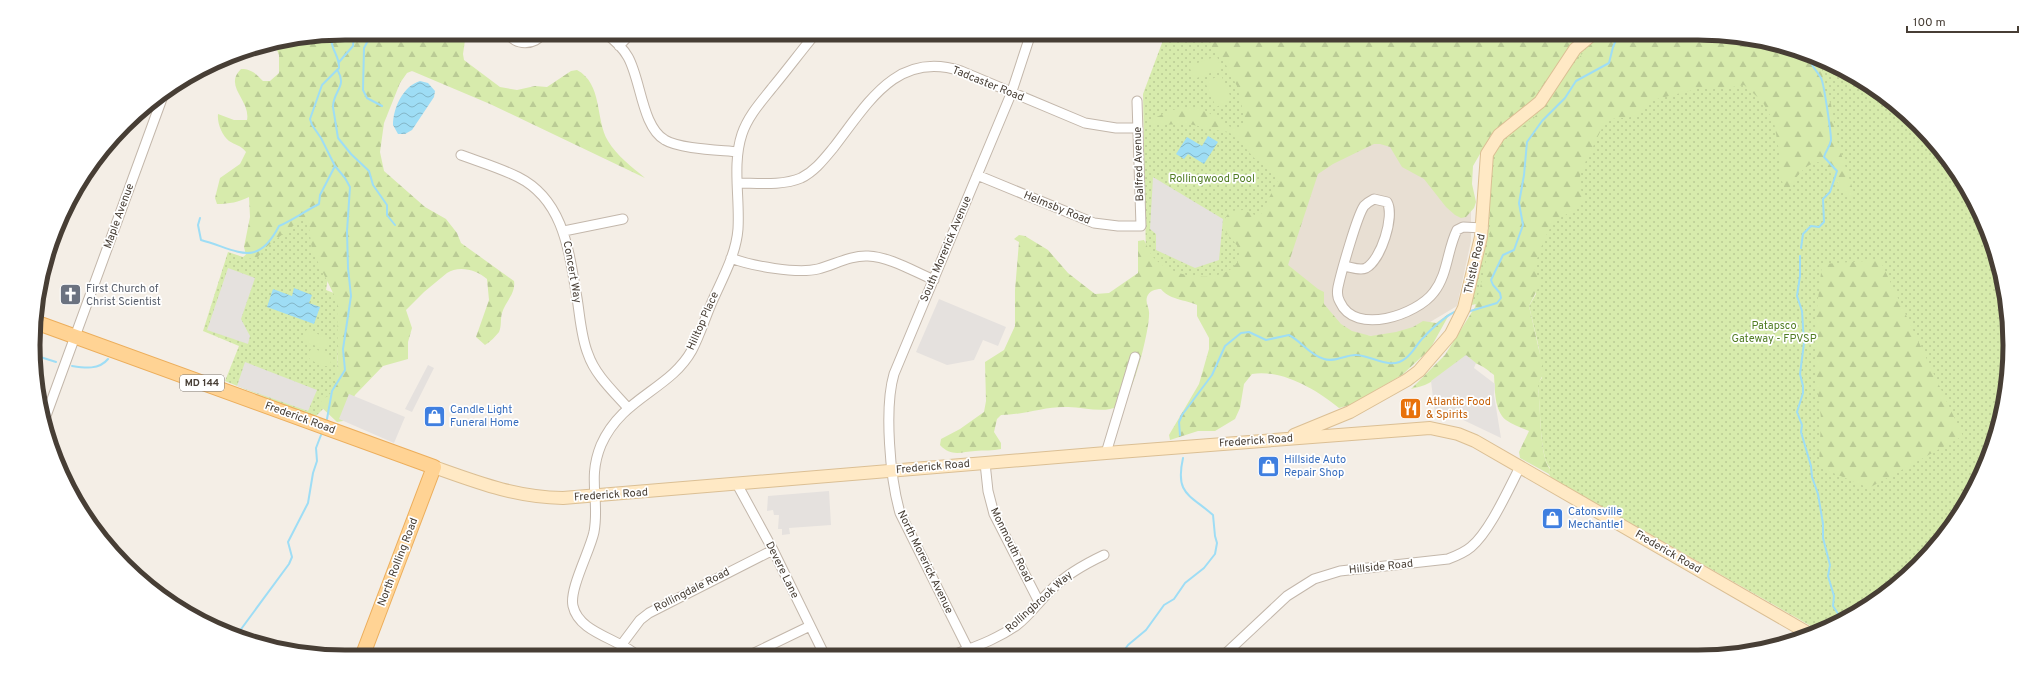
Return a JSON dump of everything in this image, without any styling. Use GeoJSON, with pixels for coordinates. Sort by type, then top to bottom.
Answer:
{"type":"FeatureCollection","features":[{"type":"Feature","properties":{"kind":"main road","name":"Thistle Road"},"geometry":{"type":"LineString","coordinates":[[1284,440],[1350,412],[1407,380],[1419,371],[1445,342],[1456,326],[1463,311],[1473,275],[1483,228],[1485,165],[1487,154],[1499,135],[1540,102],[1575,49],[1586,40]]}},
{"type":"Feature","properties":{"kind":"main road","name":"Frederick Road"},"geometry":{"type":"LineString","coordinates":[[41,324],[480,484],[517,494],[551,498],[594,496],[1106,453],[1430,428],[1444,430],[1469,439],[1520,467],[1804,631]]}},
{"type":"Feature","properties":{"kind":"main road","name":"North Rolling Road"},"geometry":{"type":"LineString","coordinates":[[365,650],[434,467]]}},
{"type":"Feature","properties":{"kind":"street"},"geometry":{"type":"LineString","coordinates":[[515,40],[533,42],[537,40]]}},
{"type":"Feature","properties":{"kind":"street"},"geometry":{"type":"LineString","coordinates":[[612,40],[627,55],[633,68],[649,121],[657,134],[664,140],[678,145],[738,152]]}},
{"type":"Feature","properties":{"kind":"street"},"geometry":{"type":"LineString","coordinates":[[619,46],[625,40]]}},
{"type":"Feature","properties":{"kind":"street","name":"Hilltop Place"},"geometry":{"type":"LineString","coordinates":[[630,650],[622,644],[587,627],[581,622],[573,606],[572,598],[594,530],[594,469],[602,444],[617,419],[628,408],[670,376],[684,362],[692,349],[731,258],[738,231],[738,152],[742,133],[755,110],[810,40]]}},
{"type":"Feature","properties":{"kind":"street","name":"South Morerick Avenue"},"geometry":{"type":"LineString","coordinates":[[892,471],[888,406],[890,386],[1011,94],[1028,40]]}},
{"type":"Feature","properties":{"kind":"street","name":"Tadcaster Road"},"geometry":{"type":"LineString","coordinates":[[737,183],[789,182],[808,175],[822,161],[884,85],[904,73],[916,68],[933,66],[950,68],[1085,123],[1106,127],[1138,128]]}},
{"type":"Feature","properties":{"kind":"street","name":"Balfred Avenue"},"geometry":{"type":"LineString","coordinates":[[1137,101],[1141,226]]}},
{"type":"Feature","properties":{"kind":"street","name":"Maple Avenue"},"geometry":{"type":"LineString","coordinates":[[47,412],[161,102]]}},
{"type":"Feature","properties":{"kind":"street","name":"Concert Way"},"geometry":{"type":"LineString","coordinates":[[461,155],[504,171],[532,186],[552,207],[564,231],[569,248],[588,354],[598,373],[628,408]]}},
{"type":"Feature","properties":{"kind":"street","name":"Helmsby Road"},"geometry":{"type":"LineString","coordinates":[[977,175],[1094,223],[1118,226],[1141,226]]}},
{"type":"Feature","properties":{"kind":"street"},"geometry":{"type":"LineString","coordinates":[[1344,266],[1361,269],[1366,268],[1375,258],[1385,238],[1388,227],[1390,214],[1387,202],[1374,199],[1364,206],[1344,266],[1337,296],[1344,309],[1351,315],[1368,319],[1401,315],[1422,304],[1439,285],[1457,230],[1463,227],[1483,228]]}},
{"type":"Feature","properties":{"kind":"street"},"geometry":{"type":"LineString","coordinates":[[564,231],[622,219]]}},
{"type":"Feature","properties":{"kind":"street"},"geometry":{"type":"LineString","coordinates":[[731,258],[761,267],[810,270],[859,256],[868,256],[888,261],[934,280]]}},
{"type":"Feature","properties":{"kind":"street"},"geometry":{"type":"LineString","coordinates":[[1106,453],[1135,357]]}},
{"type":"Feature","properties":{"kind":"street","name":"Monmouth Road"},"geometry":{"type":"LineString","coordinates":[[985,463],[989,495],[994,514],[1039,602]]}},
{"type":"Feature","properties":{"kind":"street","name":"Hillside Road"},"geometry":{"type":"LineString","coordinates":[[1229,650],[1287,596],[1314,579],[1340,571],[1448,559],[1462,553],[1471,547],[1486,530],[1520,467]]}},
{"type":"Feature","properties":{"kind":"street","name":"North Morerick Avenue"},"geometry":{"type":"LineString","coordinates":[[892,471],[895,498],[900,513],[968,649]]}},
{"type":"Feature","properties":{"kind":"street","name":"Devere Lane"},"geometry":{"type":"LineString","coordinates":[[737,484],[773,550],[822,650]]}},
{"type":"Feature","properties":{"kind":"street","name":"Rollingdale Road"},"geometry":{"type":"LineString","coordinates":[[622,644],[640,620],[649,612],[773,550]]}},
{"type":"Feature","properties":{"kind":"street","name":"Rollingbrook Way"},"geometry":{"type":"LineString","coordinates":[[968,649],[994,640],[1006,633],[1030,614],[1039,602],[1066,577],[1104,555]]}},
{"type":"Feature","properties":{"kind":"street"},"geometry":{"type":"LineString","coordinates":[[760,650],[810,626]]}},
{"type":"Feature","properties":{"kind":"shaded area"},"geometry":{"type":"Polygon","coordinates":[[[1384,135],[1471,197],[1471,241],[1457,306],[1400,340],[1351,333],[1256,251],[1287,179],[1384,135]]]}},
{"type":"Feature","properties":{"kind":"shaded area"},"geometry":{"type":"Polygon","coordinates":[[[1153,177],[1223,219],[1219,260],[1195,268],[1156,250],[1156,234],[1150,229],[1153,177]]]}},
{"type":"Feature","properties":{"kind":"shaded area"},"geometry":{"type":"Polygon","coordinates":[[[228,268],[255,278],[241,319],[250,336],[248,344],[207,330],[228,268]]]}},
{"type":"Feature","properties":{"kind":"shaded area"},"geometry":{"type":"Polygon","coordinates":[[[939,299],[1006,327],[998,346],[983,340],[974,360],[947,365],[916,352],[939,299]]]}},
{"type":"Feature","properties":{"kind":"shaded area"},"geometry":{"type":"Polygon","coordinates":[[[1466,355],[1476,363],[1474,368],[1495,384],[1494,395],[1501,438],[1457,417],[1435,414],[1431,381],[1466,355]]]}},
{"type":"Feature","properties":{"kind":"shaded area"},"geometry":{"type":"Polygon","coordinates":[[[245,362],[317,390],[308,411],[237,386],[245,362]]]}},
{"type":"Feature","properties":{"kind":"shaded area"},"geometry":{"type":"Polygon","coordinates":[[[428,365],[434,368],[412,412],[405,409],[428,365]]]}},
{"type":"Feature","properties":{"kind":"shaded area"},"geometry":{"type":"Polygon","coordinates":[[[349,394],[405,417],[394,443],[339,419],[349,394]]]}},
{"type":"Feature","properties":{"kind":"shaded area"},"geometry":{"type":"Polygon","coordinates":[[[829,491],[831,525],[789,528],[790,534],[782,535],[782,529],[778,529],[779,515],[774,515],[773,510],[767,511],[768,496],[829,491]]]}},
{"type":"Feature","properties":{"kind":"green space"},"geometry":{"type":"Polygon","coordinates":[[[465,40],[463,54],[464,60],[500,87],[517,90],[535,86],[547,87],[571,71],[577,70],[585,76],[595,93],[601,123],[608,141],[620,156],[645,178],[490,104],[412,71],[407,73],[400,83],[384,123],[380,152],[384,171],[425,207],[446,219],[457,233],[461,243],[514,281],[514,286],[512,294],[503,309],[499,332],[485,345],[476,337],[489,300],[487,279],[473,271],[462,269],[457,269],[447,273],[424,292],[406,310],[412,328],[408,342],[408,359],[383,366],[355,395],[343,421],[337,422],[319,405],[322,400],[331,393],[336,382],[338,358],[337,301],[312,250],[308,220],[302,219],[265,248],[258,257],[247,259],[244,247],[250,217],[249,197],[222,204],[217,204],[215,198],[220,178],[240,164],[246,152],[224,136],[220,129],[218,114],[234,120],[247,120],[245,106],[236,88],[236,75],[241,69],[245,69],[256,74],[263,81],[270,81],[279,73],[279,55],[276,48],[325,41],[465,40]]]}},
{"type":"Feature","properties":{"kind":"green space","name":"Patapsco Gateway - FPVSP"},"geometry":{"type":"Polygon","coordinates":[[[1163,40],[1698,40],[1738,43],[1777,50],[1833,71],[1884,103],[1914,129],[1940,159],[1952,176],[1972,210],[1987,247],[1993,266],[2000,305],[2003,345],[2002,365],[1993,424],[1972,480],[1940,531],[1914,561],[1884,587],[1867,599],[1833,619],[1814,628],[1551,478],[1549,474],[1550,468],[1546,462],[1542,442],[1538,388],[1538,383],[1542,378],[1539,348],[1529,306],[1536,294],[1535,289],[1468,306],[1491,155],[1504,135],[1452,104],[1287,179],[1230,311],[1146,258],[1143,94],[1163,40]]]}},
{"type":"Feature","properties":{"kind":"green space"},"geometry":{"type":"Polygon","coordinates":[[[1210,40],[1580,40],[1524,108],[1491,135],[1473,166],[1472,184],[1476,202],[1474,208],[1466,217],[1461,218],[1455,215],[1446,207],[1424,179],[1402,167],[1390,147],[1380,144],[1374,144],[1333,164],[1318,174],[1288,265],[1318,289],[1324,292],[1324,304],[1341,324],[1352,331],[1371,336],[1396,332],[1413,327],[1423,321],[1436,323],[1450,313],[1430,349],[1402,375],[1350,405],[1339,408],[1320,394],[1298,382],[1275,375],[1263,373],[1252,374],[1244,384],[1240,408],[1235,419],[1215,431],[1198,431],[1170,440],[1169,435],[1199,384],[1209,349],[1209,338],[1197,316],[1197,305],[1168,295],[1161,289],[1157,289],[1152,291],[1147,297],[1149,315],[1143,349],[1130,391],[1119,406],[1107,410],[1059,407],[1018,414],[1001,415],[997,419],[994,432],[1001,443],[1001,449],[956,453],[944,449],[940,445],[941,439],[960,429],[984,412],[986,401],[985,362],[1004,350],[1015,326],[1015,290],[1019,242],[1014,239],[1019,235],[1025,236],[1048,250],[1068,273],[1095,294],[1109,293],[1138,273],[1138,241],[1144,240],[1153,257],[1160,264],[1179,273],[1190,276],[1201,277],[1222,274],[1231,269],[1239,260],[1242,254],[1227,233],[1224,223],[1226,217],[1231,211],[1243,210],[1255,215],[1261,214],[1278,180],[1268,166],[1254,158],[1230,133],[1189,124],[1152,125],[1151,120],[1162,114],[1180,108],[1192,107],[1210,113],[1227,125],[1238,128],[1244,125],[1245,119],[1237,86],[1226,65],[1212,47],[1210,40]]]}},
{"type":"Feature","properties":{"kind":"green space"},"geometry":{"type":"Polygon","coordinates":[[[1596,40],[1718,41],[1777,50],[1822,66],[1824,91],[1831,104],[1837,141],[1855,196],[1849,197],[1831,173],[1818,162],[1803,170],[1786,193],[1780,175],[1780,157],[1774,122],[1762,101],[1744,85],[1701,88],[1653,100],[1633,116],[1612,119],[1605,122],[1581,171],[1579,183],[1584,200],[1581,205],[1560,218],[1552,225],[1544,240],[1534,267],[1540,284],[1529,306],[1544,372],[1538,388],[1542,442],[1546,462],[1550,469],[1549,474],[1520,458],[1519,452],[1529,431],[1506,420],[1502,416],[1497,405],[1494,375],[1484,367],[1468,362],[1461,364],[1427,384],[1411,389],[1445,355],[1475,307],[1485,268],[1490,232],[1490,183],[1498,149],[1505,140],[1534,118],[1588,46],[1596,40]]]}},
{"type":"Feature","properties":{"kind":"green space"},"geometry":{"type":"Polygon","coordinates":[[[1217,56],[1221,69],[1194,79],[1189,66],[1217,56]]]}},
{"type":"Feature","properties":{"kind":"green space"},"geometry":{"type":"Polygon","coordinates":[[[1221,75],[1232,100],[1216,107],[1205,82],[1221,75]]]}},
{"type":"Feature","properties":{"kind":"green space"},"geometry":{"type":"Polygon","coordinates":[[[312,199],[339,209],[326,290],[339,295],[337,395],[315,417],[225,381],[239,346],[203,331],[228,252],[243,257],[312,199]]]}},
{"type":"Feature","properties":{"kind":"green space"},"geometry":{"type":"Polygon","coordinates":[[[1880,260],[1963,436],[1869,488],[1819,467],[1821,418],[1817,388],[1816,317],[1822,264],[1880,260]]]}},
{"type":"Feature","properties":{"kind":"green space"},"geometry":{"type":"Polygon","coordinates":[[[306,330],[329,338],[325,349],[302,341],[306,330]]]}},
{"type":"Feature","properties":{"kind":"green space"},"geometry":{"type":"Polygon","coordinates":[[[311,349],[315,349],[332,356],[330,366],[321,365],[309,358],[307,356],[311,349]]]}},
{"type":"Feature","properties":{"kind":"water"},"geometry":{"type":"Polygon","coordinates":[[[420,81],[428,83],[435,91],[434,97],[412,130],[405,134],[398,134],[393,125],[393,118],[397,105],[404,93],[420,81]]]}},
{"type":"Feature","properties":{"kind":"water"},"geometry":{"type":"Polygon","coordinates":[[[1208,136],[1218,142],[1204,164],[1188,154],[1184,159],[1176,154],[1187,137],[1202,146],[1208,136]]]}},
{"type":"Feature","properties":{"kind":"water"},"geometry":{"type":"Polygon","coordinates":[[[294,288],[312,295],[309,303],[320,307],[314,324],[267,307],[273,289],[292,296],[294,288]]]}},
{"type":"Feature","properties":{"kind":"waterway"},"geometry":{"type":"LineString","coordinates":[[339,62],[353,46],[353,40]]}},
{"type":"Feature","properties":{"kind":"waterway"},"geometry":{"type":"LineString","coordinates":[[368,40],[364,48],[363,90],[367,98],[382,106]]}},
{"type":"Feature","properties":{"kind":"waterway"},"geometry":{"type":"LineString","coordinates":[[1467,312],[1497,303],[1501,298],[1500,293],[1493,285],[1491,280],[1503,255],[1514,250],[1523,225],[1519,203],[1524,175],[1527,142],[1542,121],[1565,98],[1576,81],[1609,63],[1616,40]]}},
{"type":"Feature","properties":{"kind":"waterway"},"geometry":{"type":"LineString","coordinates":[[327,419],[332,391],[345,370],[343,349],[351,296],[348,268],[347,231],[350,187],[335,166],[310,119],[322,85],[339,68],[338,59],[332,41]]}},
{"type":"Feature","properties":{"kind":"waterway"},"geometry":{"type":"LineString","coordinates":[[1801,248],[1803,234],[1811,226],[1819,227],[1824,222],[1823,199],[1830,192],[1837,171],[1824,157],[1830,145],[1830,128],[1821,78],[1810,61]]}},
{"type":"Feature","properties":{"kind":"waterway"},"geometry":{"type":"LineString","coordinates":[[338,71],[341,81],[333,107],[338,138],[351,154],[369,171],[373,185],[387,205],[387,215],[395,225]]}},
{"type":"Feature","properties":{"kind":"waterway"},"geometry":{"type":"LineString","coordinates":[[200,218],[198,225],[201,240],[236,251],[246,253],[254,252],[263,248],[279,226],[319,204],[320,195],[335,166]]}},
{"type":"Feature","properties":{"kind":"waterway"},"geometry":{"type":"LineString","coordinates":[[1800,256],[1800,276],[1797,296],[1802,311],[1804,343],[1800,374],[1803,393],[1797,412],[1802,425],[1801,432],[1811,466],[1812,477],[1818,494],[1823,524],[1823,538],[1830,565],[1828,576],[1834,596],[1833,606],[1839,615]]}},
{"type":"Feature","properties":{"kind":"waterway"},"geometry":{"type":"LineString","coordinates":[[1180,435],[1179,422],[1182,415],[1212,375],[1225,346],[1241,333],[1249,332],[1266,340],[1289,335],[1314,355],[1328,360],[1357,355],[1382,362],[1394,363],[1400,362],[1406,358],[1431,330],[1445,318],[1457,311]]}},
{"type":"Feature","properties":{"kind":"waterway"},"geometry":{"type":"LineString","coordinates":[[41,357],[56,362]]}},
{"type":"Feature","properties":{"kind":"waterway"},"geometry":{"type":"LineString","coordinates":[[72,366],[87,368],[96,367],[108,359]]}},
{"type":"Feature","properties":{"kind":"waterway"},"geometry":{"type":"LineString","coordinates":[[240,631],[289,564],[292,557],[288,542],[308,503],[313,473],[317,461],[316,448],[321,435]]}},
{"type":"Feature","properties":{"kind":"waterway"},"geometry":{"type":"LineString","coordinates":[[1124,650],[1128,645],[1146,630],[1164,605],[1174,599],[1185,583],[1204,568],[1215,554],[1217,543],[1213,515],[1186,492],[1181,479],[1183,458]]}},
{"type":"Feature","properties":{"kind":"place","name":"First Church of Christ Scientist"},"geometry":{"type":"Point","coordinates":[70,295]}},
{"type":"Feature","properties":{"kind":"place","name":"Atlantic Food & Spirits"},"geometry":{"type":"Point","coordinates":[1411,408]}},
{"type":"Feature","properties":{"kind":"place","name":"Candle Light Funeral Home"},"geometry":{"type":"Point","coordinates":[434,416]}},
{"type":"Feature","properties":{"kind":"place","name":"Hillside Auto Repair Shop"},"geometry":{"type":"Point","coordinates":[1269,466]}},
{"type":"Feature","properties":{"kind":"place","name":"Catonsville Mechantle1"},"geometry":{"type":"Point","coordinates":[1552,518]}},
{"type":"Feature","properties":{"kind":"park label","name":"Rollingwood Pool"},"geometry":{"type":"Point","coordinates":[1212,179]}}]}
